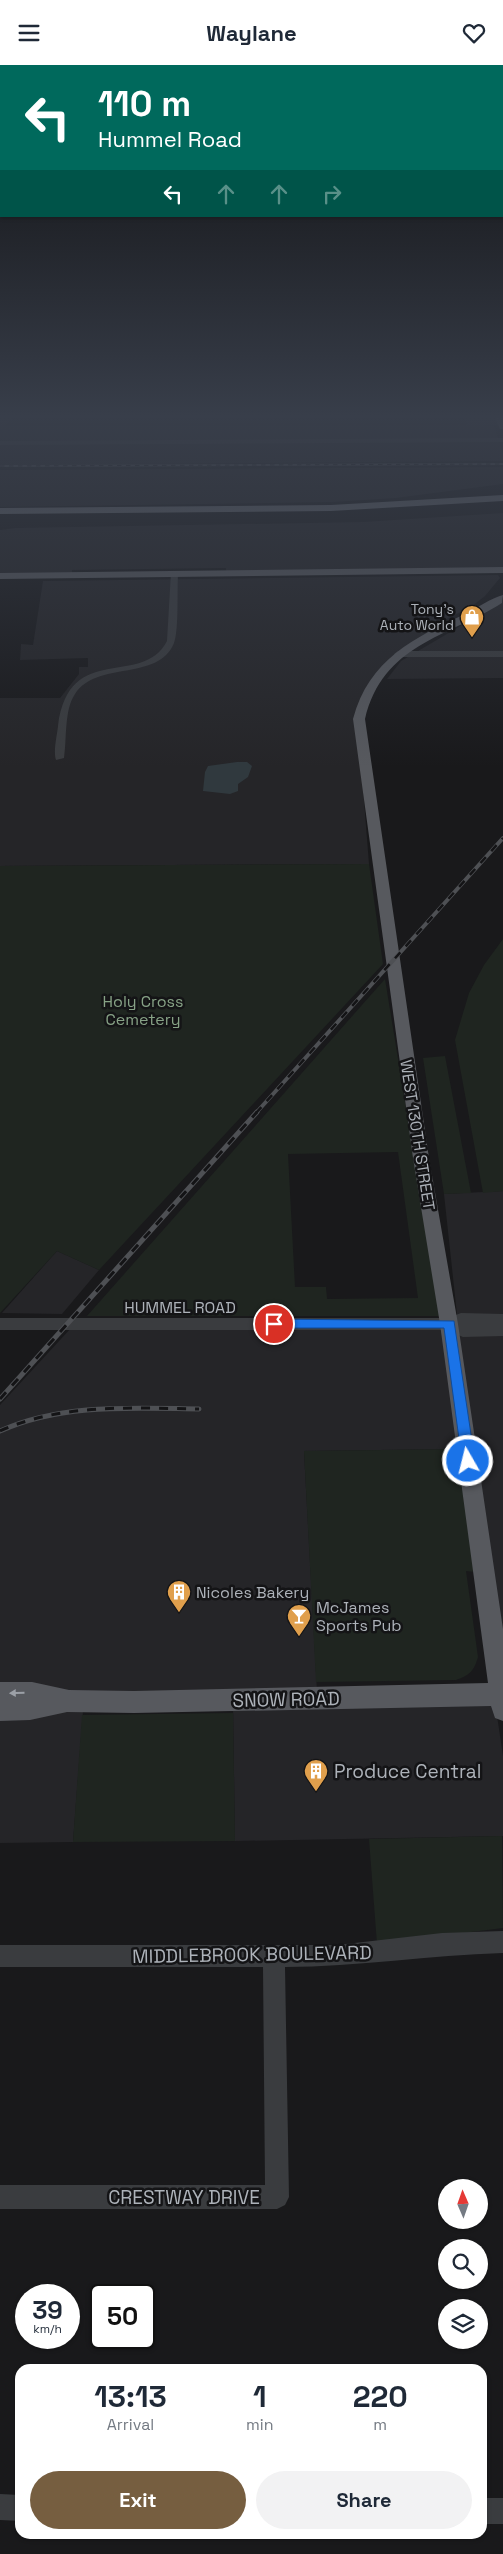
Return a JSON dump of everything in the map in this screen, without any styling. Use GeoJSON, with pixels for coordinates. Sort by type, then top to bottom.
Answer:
{"type":"FeatureCollection","features":[{"type":"Feature","properties":{"kind":"main road"},"geometry":{"type":"LineString","coordinates":[[0,576],[503,570]]}},
{"type":"Feature","properties":{"kind":"main road","name":"WEST 130TH STREET"},"geometry":{"type":"LineString","coordinates":[[502,594],[486,609],[398,654],[378,675],[366,694],[360,712],[360,737],[421,1157],[450,1324],[502,1699]]}},
{"type":"Feature","properties":{"kind":"main road","name":"SNOW ROAD"},"geometry":{"type":"LineString","coordinates":[[0,1693],[32,1693],[69,1701],[134,1702],[502,1699]]}},
{"type":"Feature","properties":{"kind":"main road","name":"SNOW ROAD"},"geometry":{"type":"LineString","coordinates":[[0,1710],[30,1709],[69,1701]]}},
{"type":"Feature","properties":{"kind":"street"},"geometry":{"type":"LineString","coordinates":[[60,758],[68,701],[76,686],[98,674],[146,663],[168,649],[171,641],[174,574]]}},
{"type":"Feature","properties":{"kind":"street"},"geometry":{"type":"LineString","coordinates":[[398,654],[503,653]]}},
{"type":"Feature","properties":{"kind":"street"},"geometry":{"type":"LineString","coordinates":[[450,1324],[462,1319],[503,1320]]}},
{"type":"Feature","properties":{"kind":"street","name":"HUMMEL ROAD"},"geometry":{"type":"LineString","coordinates":[[0,1324],[450,1324]]}},
{"type":"Feature","properties":{"kind":"street"},"geometry":{"type":"LineString","coordinates":[[450,1324],[463,1331],[503,1330]]}},
{"type":"Feature","properties":{"kind":"street","name":"MIDDLEBROOK BOULEVARD"},"geometry":{"type":"LineString","coordinates":[[0,1955],[337,1956],[442,1944],[503,1942]]}},
{"type":"Feature","properties":{"kind":"street","name":"CRESTWAY DRIVE"},"geometry":{"type":"LineString","coordinates":[[0,2197],[277,2197],[274,1957]]}},
{"type":"Feature","properties":{"kind":"street"},"geometry":{"type":"LineString","coordinates":[[0,2507],[15,2507]]}},
{"type":"Feature","properties":{"kind":"street"},"geometry":{"type":"LineString","coordinates":[[487,2511],[503,2511]]}},
{"type":"Feature","properties":{"kind":"shaded area"},"geometry":{"type":"Polygon","coordinates":[[[0,534],[503,534],[503,568],[226,572],[226,568],[72,570],[72,573],[0,574],[0,534]]]}},
{"type":"Feature","properties":{"kind":"shaded area"},"geometry":{"type":"Polygon","coordinates":[[[498,575],[500,578],[485,596],[471,607],[430,627],[443,628],[405,648],[357,710],[369,864],[0,866],[0,698],[60,698],[79,674],[79,667],[88,667],[88,658],[20,660],[21,644],[33,645],[43,581],[498,575]]]}},
{"type":"Feature","properties":{"kind":"shaded area"},"geometry":{"type":"Polygon","coordinates":[[[503,601],[503,678],[387,679],[401,661],[503,601]]]}},
{"type":"Feature","properties":{"kind":"shaded area"},"geometry":{"type":"Polygon","coordinates":[[[247,762],[252,766],[248,777],[238,784],[238,791],[230,794],[203,791],[205,772],[208,766],[247,762]]]}},
{"type":"Feature","properties":{"kind":"shaded area"},"geometry":{"type":"Polygon","coordinates":[[[503,1191],[503,1654],[460,1342],[444,1194],[503,1191]]]}},
{"type":"Feature","properties":{"kind":"shaded area"},"geometry":{"type":"Polygon","coordinates":[[[57,1251],[99,1270],[62,1314],[2,1313],[57,1251]]]}},
{"type":"Feature","properties":{"kind":"shaded area"},"geometry":{"type":"Polygon","coordinates":[[[445,1326],[458,1449],[304,1451],[317,1692],[84,1698],[73,1842],[0,1843],[0,1405],[72,1327],[445,1326]]]}},
{"type":"Feature","properties":{"kind":"shaded area"},"geometry":{"type":"Polygon","coordinates":[[[495,1702],[503,1756],[503,1836],[235,1841],[233,1705],[495,1702]]]}},
{"type":"Feature","properties":{"kind":"green space","name":"Holy Cross Cemetery"},"geometry":{"type":"Polygon","coordinates":[[[369,864],[383,964],[99,1270],[57,1251],[0,1313],[0,866],[369,864]]]}},
{"type":"Feature","properties":{"kind":"green space"},"geometry":{"type":"Polygon","coordinates":[[[503,939],[503,1191],[483,1193],[455,1040],[469,993],[484,965],[503,939]]]}},
{"type":"Feature","properties":{"kind":"green space"},"geometry":{"type":"Polygon","coordinates":[[[385,979],[440,1316],[87,1316],[385,979]],[[398,1152],[288,1154],[295,1287],[326,1287],[327,1299],[418,1298],[398,1152]]]}},
{"type":"Feature","properties":{"kind":"green space"},"geometry":{"type":"Polygon","coordinates":[[[445,1056],[471,1193],[444,1194],[423,1058],[445,1056]]]}},
{"type":"Feature","properties":{"kind":"green space"},"geometry":{"type":"Polygon","coordinates":[[[458,1449],[475,1572],[466,1571],[478,1657],[475,1666],[468,1674],[456,1680],[316,1682],[304,1451],[458,1449]]]}},
{"type":"Feature","properties":{"kind":"green space"},"geometry":{"type":"Polygon","coordinates":[[[233,1713],[235,1841],[73,1842],[82,1715],[233,1713]]]}},
{"type":"Feature","properties":{"kind":"green space"},"geometry":{"type":"Polygon","coordinates":[[[502,1836],[503,1928],[377,1944],[369,1839],[502,1836]]]}},
{"type":"Feature","properties":{"kind":"railway"},"geometry":{"type":"LineString","coordinates":[[256,1113],[503,838]]}},
{"type":"Feature","properties":{"kind":"railway"},"geometry":{"type":"LineString","coordinates":[[0,1399],[257,1112]]}},
{"type":"Feature","properties":{"kind":"railway"},"geometry":{"type":"LineString","coordinates":[[0,1431],[24,1422],[73,1411],[123,1408],[199,1409]]}},
{"type":"Feature","properties":{"kind":"place","name":"Tony's Auto World"},"geometry":{"type":"Point","coordinates":[472,638]}},
{"type":"Feature","properties":{"kind":"place","name":"Nicoles Bakery"},"geometry":{"type":"Point","coordinates":[179,1613]}},
{"type":"Feature","properties":{"kind":"place","name":"McJames Sports Pub"},"geometry":{"type":"Point","coordinates":[299,1637]}},
{"type":"Feature","properties":{"kind":"place","name":"Produce Central"},"geometry":{"type":"Point","coordinates":[316,1792]}},
{"type":"Feature","properties":{"kind":"route"},"geometry":{"type":"LineString","coordinates":[[274,1324],[450,1324],[468,1461]]}}]}
